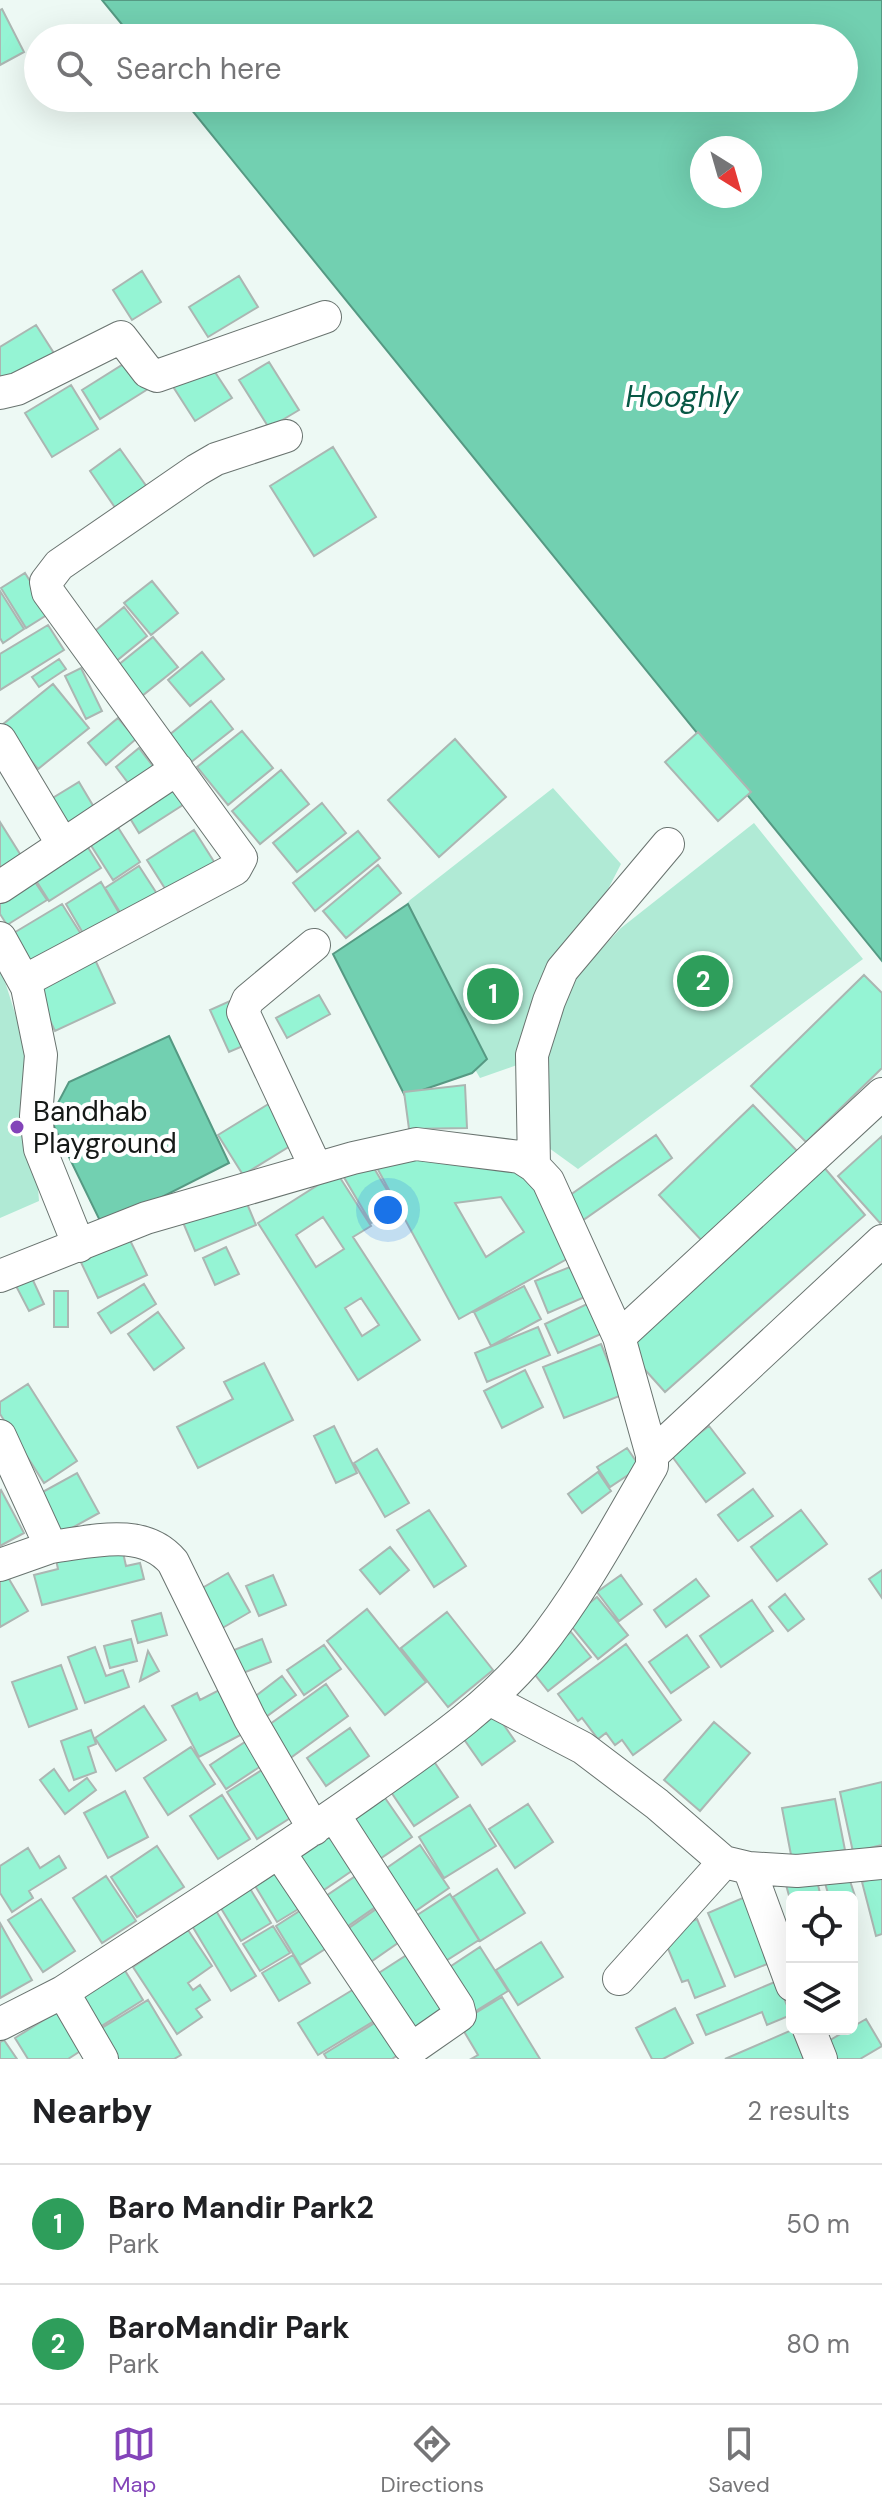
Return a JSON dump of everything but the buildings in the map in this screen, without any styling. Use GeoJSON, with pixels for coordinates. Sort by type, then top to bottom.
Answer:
{"type":"FeatureCollection","features":[{"type":"Feature","properties":{"kind":"street"},"geometry":{"type":"LineString","coordinates":[[0,393],[17,389],[121,337],[148,372],[157,376],[325,317]]}},
{"type":"Feature","properties":{"kind":"street"},"geometry":{"type":"LineString","coordinates":[[27,987],[30,978],[35,975],[235,869],[240,862],[239,854],[48,592],[46,582],[59,565],[197,470],[216,459],[286,436]]}},
{"type":"Feature","properties":{"kind":"street"},"geometry":{"type":"LineString","coordinates":[[0,740],[63,845]]}},
{"type":"Feature","properties":{"kind":"street"},"geometry":{"type":"LineString","coordinates":[[0,887],[177,769]]}},
{"type":"Feature","properties":{"kind":"street"},"geometry":{"type":"LineString","coordinates":[[534,1166],[532,1055],[562,970],[668,844]]}},
{"type":"Feature","properties":{"kind":"street"},"geometry":{"type":"LineString","coordinates":[[0,938],[27,987],[41,1055],[36,1116],[40,1149],[79,1246]]}},
{"type":"Feature","properties":{"kind":"street"},"geometry":{"type":"LineString","coordinates":[[314,945],[248,1000],[243,1012],[316,1168]]}},
{"type":"Feature","properties":{"kind":"street"},"geometry":{"type":"LineString","coordinates":[[619,1337],[882,1094]]}},
{"type":"Feature","properties":{"kind":"street"},"geometry":{"type":"LineString","coordinates":[[0,1276],[146,1218],[316,1168],[416,1144],[520,1157],[548,1181],[619,1337],[652,1455],[652,1466],[594,1567],[535,1651],[455,1729],[279,1852],[63,1992],[0,2024]]}},
{"type":"Feature","properties":{"kind":"street"},"geometry":{"type":"LineString","coordinates":[[652,1455],[882,1241]]}},
{"type":"Feature","properties":{"kind":"street"},"geometry":{"type":"LineString","coordinates":[[0,1436],[51,1547]]}},
{"type":"Feature","properties":{"kind":"street"},"geometry":{"type":"LineString","coordinates":[[0,1565],[51,1547],[124,1538],[157,1547],[166,1554],[173,1562],[250,1719],[458,2007],[460,2015],[417,2045],[409,2046],[279,1852]]}},
{"type":"Feature","properties":{"kind":"street"},"geometry":{"type":"LineString","coordinates":[[489,1699],[583,1748],[737,1865],[786,1972]]}},
{"type":"Feature","properties":{"kind":"street"},"geometry":{"type":"LineString","coordinates":[[619,1979],[737,1865],[797,1871],[882,1863]]}},
{"type":"Feature","properties":{"kind":"street"},"geometry":{"type":"LineString","coordinates":[[63,1992],[102,2059]]}},
{"type":"Feature","properties":{"kind":"street"},"geometry":{"type":"LineString","coordinates":[[811,2035],[821,2059]]}},
{"type":"Feature","properties":{"kind":"shaded area"},"geometry":{"type":"Polygon","coordinates":[[[553,788],[621,864],[517,1065],[480,1078],[390,922],[410,900],[553,788]]]}},
{"type":"Feature","properties":{"kind":"shaded area"},"geometry":{"type":"Polygon","coordinates":[[[754,823],[863,959],[578,1169],[531,1135],[551,1003],[621,928],[754,823]]]}},
{"type":"Feature","properties":{"kind":"shaded area","name":"Bandhab Playground"},"geometry":{"type":"Polygon","coordinates":[[[0,966],[28,1054],[39,1201],[0,1218],[0,966]]]}},
{"type":"Feature","properties":{"kind":"water","name":"Hooghly"},"geometry":{"type":"Polygon","coordinates":[[[102,0],[882,0],[882,961],[193,112],[858,112],[858,24],[122,24],[102,0]]]}},
{"type":"Feature","properties":{"kind":"water"},"geometry":{"type":"Polygon","coordinates":[[[408,904],[487,1059],[472,1073],[405,1096],[333,954],[408,904]]]}},
{"type":"Feature","properties":{"kind":"water"},"geometry":{"type":"Polygon","coordinates":[[[169,1036],[229,1163],[103,1227],[50,1118],[69,1082],[169,1036]]]}},
{"type":"Feature","properties":{"kind":"place","name":"BaroMandir Park"},"geometry":{"type":"Point","coordinates":[703,981]}},
{"type":"Feature","properties":{"kind":"place","name":"Baro Mandir Park2"},"geometry":{"type":"Point","coordinates":[493,994]}},
{"type":"Feature","properties":{"kind":"place","name":"Bandhab Playground"},"geometry":{"type":"Point","coordinates":[17,1127]}}]}
